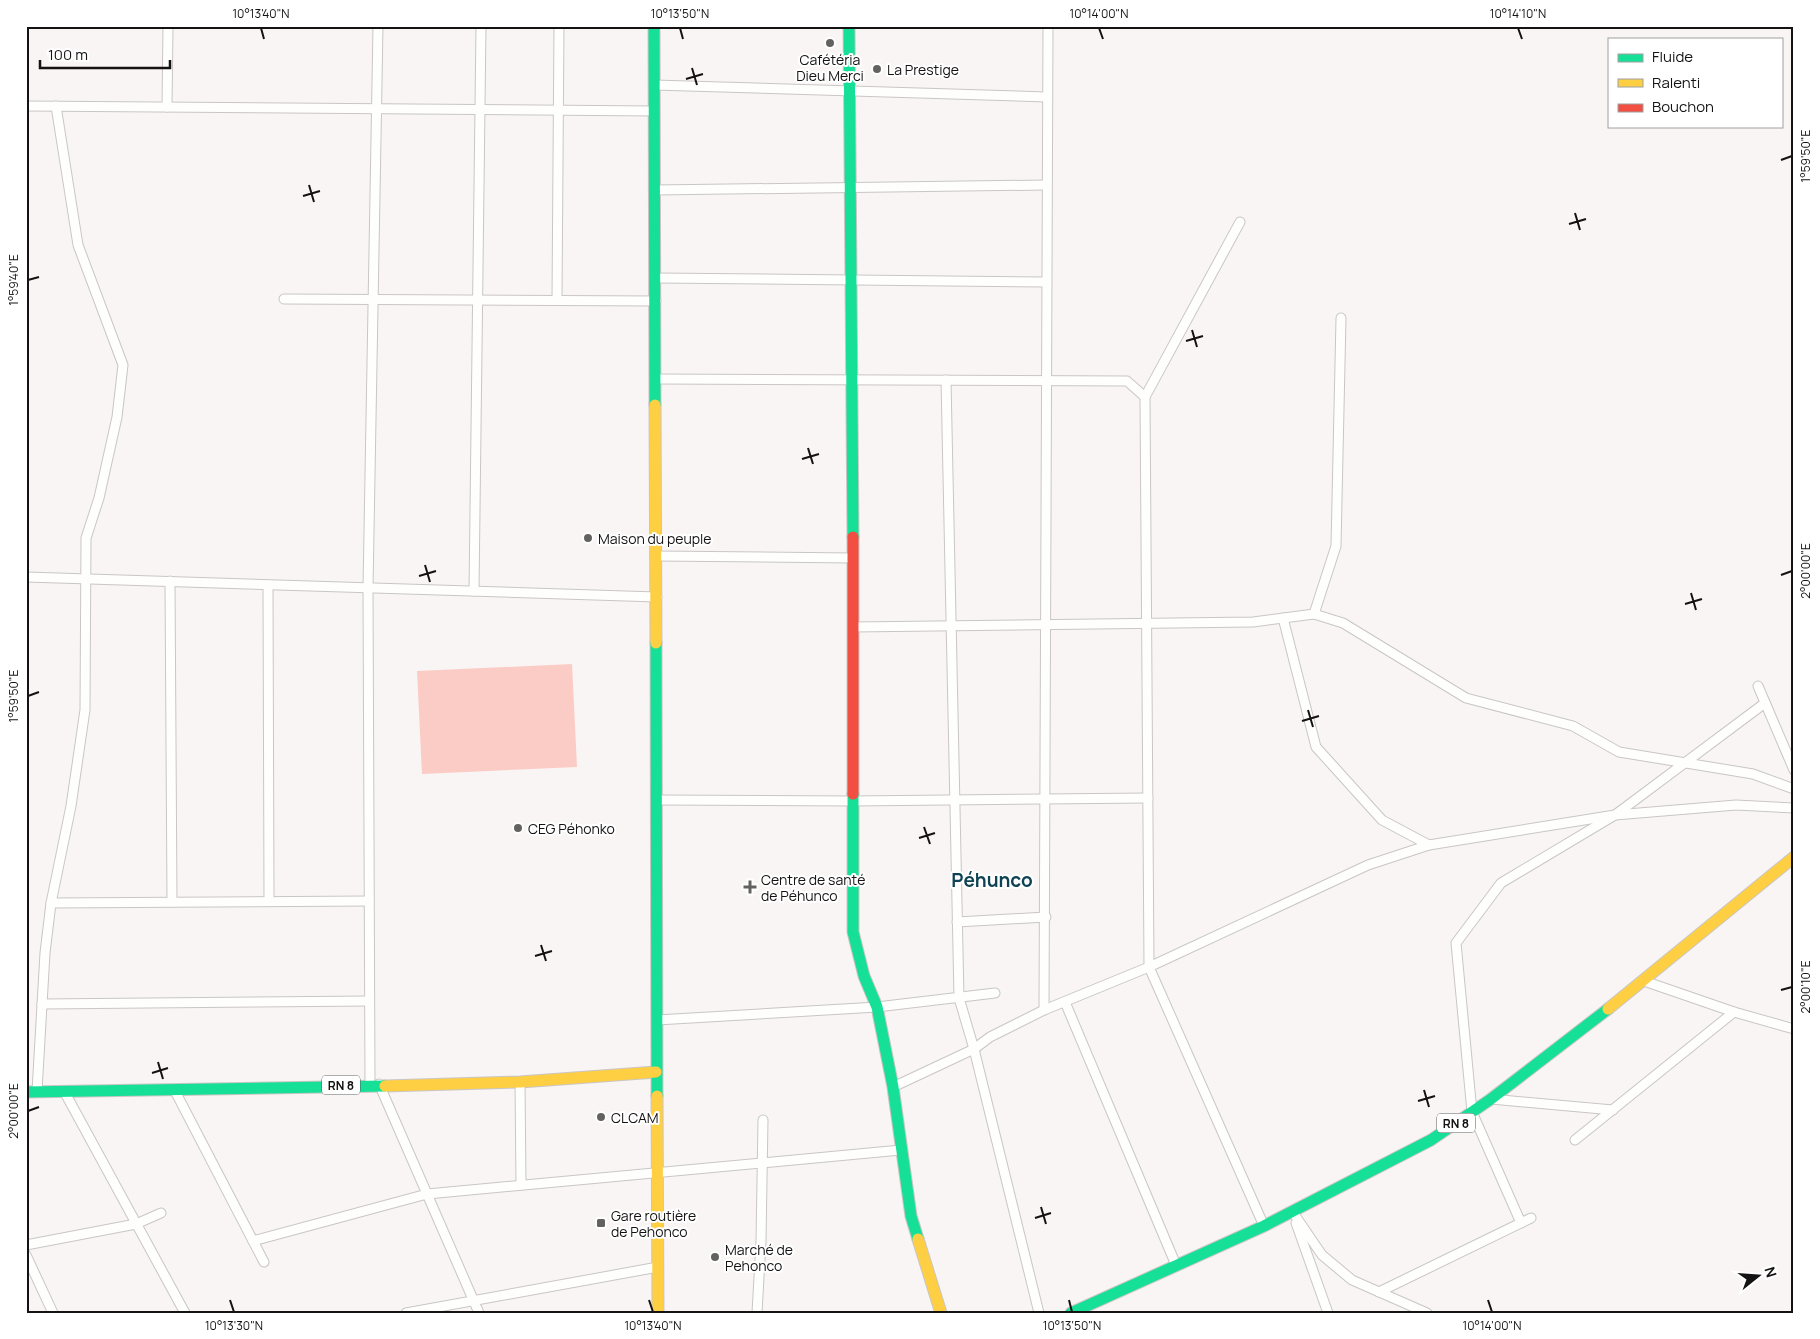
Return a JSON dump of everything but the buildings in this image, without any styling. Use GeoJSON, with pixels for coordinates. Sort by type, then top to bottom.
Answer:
{"type":"FeatureCollection","features":[{"type":"Feature","properties":{"kind":"main road"},"geometry":{"type":"LineString","coordinates":[[654,26],[658,1313]]}},
{"type":"Feature","properties":{"kind":"main road"},"geometry":{"type":"LineString","coordinates":[[849,26],[853,558],[853,932],[864,976],[877,1007],[893,1087],[911,1216],[941,1313]]}},
{"type":"Feature","properties":{"kind":"main road","name":"RN 8"},"geometry":{"type":"LineString","coordinates":[[1071,1313],[1264,1226],[1431,1140],[1491,1098],[1644,981],[1794,857]]}},
{"type":"Feature","properties":{"kind":"main road","name":"RN 8"},"geometry":{"type":"LineString","coordinates":[[32,1092],[175,1091],[374,1084],[520,1082],[656,1072]]}},
{"type":"Feature","properties":{"kind":"street"},"geometry":{"type":"LineString","coordinates":[[167,107],[168,26]]}},
{"type":"Feature","properties":{"kind":"street"},"geometry":{"type":"LineString","coordinates":[[378,26],[368,588],[369,1001],[374,1084],[427,1194],[479,1313]]}},
{"type":"Feature","properties":{"kind":"street"},"geometry":{"type":"LineString","coordinates":[[474,591],[481,26]]}},
{"type":"Feature","properties":{"kind":"street"},"geometry":{"type":"LineString","coordinates":[[557,299],[559,26]]}},
{"type":"Feature","properties":{"kind":"street"},"geometry":{"type":"LineString","coordinates":[[1044,1010],[1046,917],[1045,380],[1048,26]]}},
{"type":"Feature","properties":{"kind":"street"},"geometry":{"type":"LineString","coordinates":[[654,85],[1047,97]]}},
{"type":"Feature","properties":{"kind":"street"},"geometry":{"type":"LineString","coordinates":[[26,106],[654,111]]}},
{"type":"Feature","properties":{"kind":"street"},"geometry":{"type":"LineString","coordinates":[[32,1092],[51,903],[71,806],[85,710],[86,538],[100,498],[116,417],[123,365],[78,244],[56,106]]}},
{"type":"Feature","properties":{"kind":"street"},"geometry":{"type":"LineString","coordinates":[[655,190],[1046,186]]}},
{"type":"Feature","properties":{"kind":"street"},"geometry":{"type":"LineString","coordinates":[[1240,222],[1145,397],[1149,967],[1264,1226]]}},
{"type":"Feature","properties":{"kind":"street"},"geometry":{"type":"LineString","coordinates":[[656,278],[1046,282]]}},
{"type":"Feature","properties":{"kind":"street"},"geometry":{"type":"LineString","coordinates":[[284,299],[656,301]]}},
{"type":"Feature","properties":{"kind":"street"},"geometry":{"type":"LineString","coordinates":[[1314,614],[1336,546],[1341,318]]}},
{"type":"Feature","properties":{"kind":"street"},"geometry":{"type":"LineString","coordinates":[[656,379],[1127,381],[1145,397]]}},
{"type":"Feature","properties":{"kind":"street"},"geometry":{"type":"LineString","coordinates":[[946,380],[959,998],[974,1049],[1039,1313]]}},
{"type":"Feature","properties":{"kind":"street"},"geometry":{"type":"LineString","coordinates":[[656,556],[853,558]]}},
{"type":"Feature","properties":{"kind":"street"},"geometry":{"type":"LineString","coordinates":[[26,577],[657,597]]}},
{"type":"Feature","properties":{"kind":"street"},"geometry":{"type":"LineString","coordinates":[[170,582],[172,902]]}},
{"type":"Feature","properties":{"kind":"street"},"geometry":{"type":"LineString","coordinates":[[268,584],[269,902]]}},
{"type":"Feature","properties":{"kind":"street"},"geometry":{"type":"LineString","coordinates":[[853,628],[1253,622],[1314,614],[1343,623],[1466,698],[1573,726],[1619,752],[1753,774],[1794,789]]}},
{"type":"Feature","properties":{"kind":"street"},"geometry":{"type":"LineString","coordinates":[[1283,618],[1316,747],[1382,820],[1428,845]]}},
{"type":"Feature","properties":{"kind":"street"},"geometry":{"type":"LineString","coordinates":[[1758,686],[1794,770]]}},
{"type":"Feature","properties":{"kind":"street"},"geometry":{"type":"LineString","coordinates":[[1522,1223],[1472,1112],[1456,943],[1501,883],[1616,815],[1765,703]]}},
{"type":"Feature","properties":{"kind":"street"},"geometry":{"type":"LineString","coordinates":[[657,800],[853,801],[1148,798]]}},
{"type":"Feature","properties":{"kind":"street"},"geometry":{"type":"LineString","coordinates":[[893,1087],[974,1049],[990,1038],[1044,1010],[1149,967],[1368,866],[1428,845],[1616,815],[1736,805],[1794,808]]}},
{"type":"Feature","properties":{"kind":"street"},"geometry":{"type":"LineString","coordinates":[[51,903],[369,901]]}},
{"type":"Feature","properties":{"kind":"street"},"geometry":{"type":"LineString","coordinates":[[957,922],[1046,917]]}},
{"type":"Feature","properties":{"kind":"street"},"geometry":{"type":"LineString","coordinates":[[1644,981],[1734,1012],[1794,1029]]}},
{"type":"Feature","properties":{"kind":"street"},"geometry":{"type":"LineString","coordinates":[[657,1020],[877,1007],[995,993]]}},
{"type":"Feature","properties":{"kind":"street"},"geometry":{"type":"LineString","coordinates":[[42,1004],[369,1001]]}},
{"type":"Feature","properties":{"kind":"street"},"geometry":{"type":"LineString","coordinates":[[1065,1002],[1176,1265]]}},
{"type":"Feature","properties":{"kind":"street"},"geometry":{"type":"LineString","coordinates":[[1575,1140],[1734,1012]]}},
{"type":"Feature","properties":{"kind":"street"},"geometry":{"type":"LineString","coordinates":[[520,1082],[521,1185]]}},
{"type":"Feature","properties":{"kind":"street"},"geometry":{"type":"LineString","coordinates":[[64,1091],[185,1313]]}},
{"type":"Feature","properties":{"kind":"street"},"geometry":{"type":"LineString","coordinates":[[175,1091],[264,1262]]}},
{"type":"Feature","properties":{"kind":"street"},"geometry":{"type":"LineString","coordinates":[[1491,1098],[1613,1110]]}},
{"type":"Feature","properties":{"kind":"street"},"geometry":{"type":"LineString","coordinates":[[756,1313],[763,1120]]}},
{"type":"Feature","properties":{"kind":"street"},"geometry":{"type":"LineString","coordinates":[[253,1241],[427,1194],[902,1150]]}},
{"type":"Feature","properties":{"kind":"street"},"geometry":{"type":"LineString","coordinates":[[1292,1211],[1322,1255],[1352,1280],[1427,1313]]}},
{"type":"Feature","properties":{"kind":"street"},"geometry":{"type":"LineString","coordinates":[[1292,1211],[1328,1313]]}},
{"type":"Feature","properties":{"kind":"street"},"geometry":{"type":"LineString","coordinates":[[26,1244],[136,1224],[161,1213]]}},
{"type":"Feature","properties":{"kind":"street"},"geometry":{"type":"LineString","coordinates":[[1380,1292],[1531,1218]]}},
{"type":"Feature","properties":{"kind":"street"},"geometry":{"type":"LineString","coordinates":[[26,1255],[53,1313]]}},
{"type":"Feature","properties":{"kind":"street"},"geometry":{"type":"LineString","coordinates":[[406,1313],[658,1267]]}},
{"type":"Feature","properties":{"kind":"shaded area"},"geometry":{"type":"Polygon","coordinates":[[[572,664],[577,767],[422,774],[417,671],[572,664]]]}},
{"type":"Feature","properties":{"kind":"traffic: fast"},"geometry":{"type":"LineString","coordinates":[[654,26],[655,405]]}},
{"type":"Feature","properties":{"kind":"traffic: fast"},"geometry":{"type":"LineString","coordinates":[[849,26],[853,537]]}},
{"type":"Feature","properties":{"kind":"traffic: fast"},"geometry":{"type":"LineString","coordinates":[[656,643],[657,1096]]}},
{"type":"Feature","properties":{"kind":"traffic: fast"},"geometry":{"type":"LineString","coordinates":[[853,794],[853,932],[864,976],[877,1007],[893,1087],[911,1216],[918,1239]]}},
{"type":"Feature","properties":{"kind":"traffic: fast"},"geometry":{"type":"LineString","coordinates":[[1071,1313],[1264,1226],[1431,1140],[1491,1099],[1608,1009]]}},
{"type":"Feature","properties":{"kind":"traffic: fast"},"geometry":{"type":"LineString","coordinates":[[26,1092],[385,1086]]}},
{"type":"Feature","properties":{"kind":"traffic: slow"},"geometry":{"type":"LineString","coordinates":[[655,405],[656,643]]}},
{"type":"Feature","properties":{"kind":"traffic: slow"},"geometry":{"type":"LineString","coordinates":[[1608,1009],[1794,857]]}},
{"type":"Feature","properties":{"kind":"traffic: slow"},"geometry":{"type":"LineString","coordinates":[[385,1086],[520,1082],[656,1072]]}},
{"type":"Feature","properties":{"kind":"traffic: slow"},"geometry":{"type":"LineString","coordinates":[[657,1096],[658,1313]]}},
{"type":"Feature","properties":{"kind":"traffic: slow"},"geometry":{"type":"LineString","coordinates":[[918,1239],[941,1313]]}},
{"type":"Feature","properties":{"kind":"traffic: jam"},"geometry":{"type":"LineString","coordinates":[[853,537],[853,794]]}},
{"type":"Feature","properties":{"kind":"place","name":"Cafétéria Dieu Merci"},"geometry":{"type":"Point","coordinates":[830,43]}},
{"type":"Feature","properties":{"kind":"place","name":"La Prestige"},"geometry":{"type":"Point","coordinates":[877,69]}},
{"type":"Feature","properties":{"kind":"place","name":"Maison du peuple"},"geometry":{"type":"Point","coordinates":[588,538]}},
{"type":"Feature","properties":{"kind":"place","name":"CEG Péhonko"},"geometry":{"type":"Point","coordinates":[518,828]}},
{"type":"Feature","properties":{"kind":"place","name":"Centre de santé de Péhunco"},"geometry":{"type":"Point","coordinates":[750,887]}},
{"type":"Feature","properties":{"kind":"place","name":"CLCAM"},"geometry":{"type":"Point","coordinates":[601,1117]}},
{"type":"Feature","properties":{"kind":"place","name":"Gare routière de Pehonco"},"geometry":{"type":"Point","coordinates":[601,1223]}},
{"type":"Feature","properties":{"kind":"place","name":"Marché de Pehonco"},"geometry":{"type":"Point","coordinates":[715,1257]}},
{"type":"Feature","properties":{"kind":"district","name":"Péhunco"},"geometry":{"type":"Point","coordinates":[992,880]}}]}
